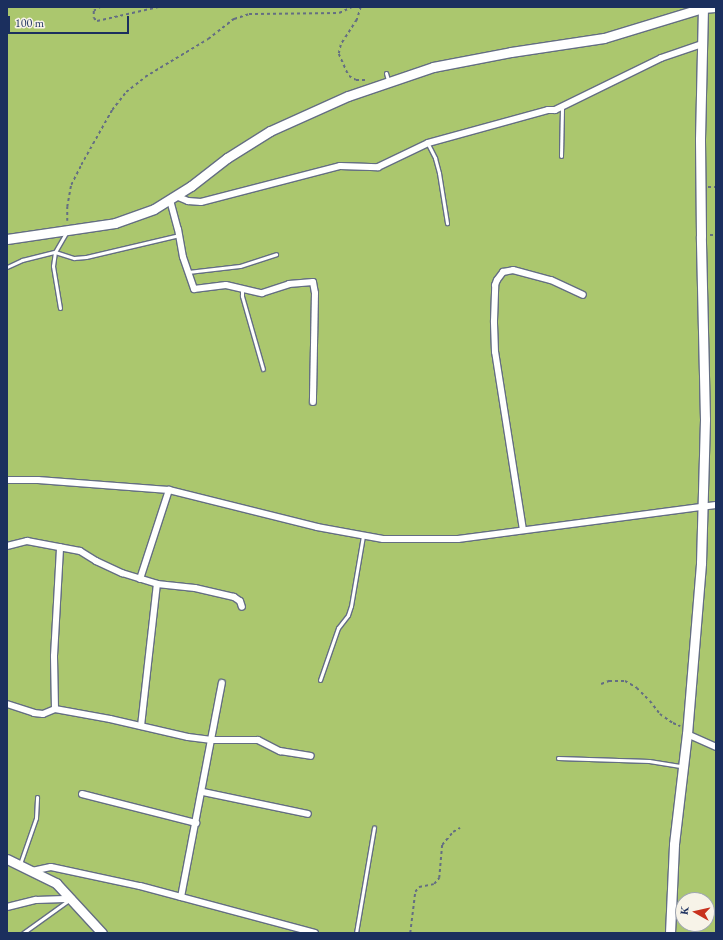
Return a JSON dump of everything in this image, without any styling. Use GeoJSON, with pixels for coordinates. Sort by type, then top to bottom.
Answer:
{"type":"FeatureCollection","features":[{"type":"Feature","properties":{"kind":"street"},"geometry":{"type":"LineString","coordinates":[[7,239],[115,223],[154,209],[191,186],[227,158],[270,131],[388,78],[433,67],[511,52],[604,38],[703,8],[715,7]]}},
{"type":"Feature","properties":{"kind":"street"},"geometry":{"type":"LineString","coordinates":[[670,933],[674,844],[688,731],[701,563],[705,419],[701,236],[703,8]]}},
{"type":"Feature","properties":{"kind":"street"},"geometry":{"type":"LineString","coordinates":[[173,198],[188,201],[208,201],[340,166],[368,168],[378,167],[428,143],[562,107],[661,58],[702,44]]}},
{"type":"Feature","properties":{"kind":"street"},"geometry":{"type":"LineString","coordinates":[[173,198],[183,257],[194,289],[226,285],[262,293],[289,284],[313,282],[315,293],[313,402]]}},
{"type":"Feature","properties":{"kind":"street"},"geometry":{"type":"LineString","coordinates":[[523,530],[495,352],[495,285],[499,275],[503,272],[513,270],[552,280],[583,295]]}},
{"type":"Feature","properties":{"kind":"street"},"geometry":{"type":"LineString","coordinates":[[7,480],[38,480],[169,490],[317,527],[383,539],[458,539],[716,505]]}},
{"type":"Feature","properties":{"kind":"street"},"geometry":{"type":"LineString","coordinates":[[140,579],[169,490]]}},
{"type":"Feature","properties":{"kind":"street"},"geometry":{"type":"LineString","coordinates":[[7,546],[27,541],[80,551],[96,561],[122,573],[157,584],[195,588],[234,597],[240,601],[242,607]]}},
{"type":"Feature","properties":{"kind":"street"},"geometry":{"type":"LineString","coordinates":[[55,709],[54,656],[60,547]]}},
{"type":"Feature","properties":{"kind":"street"},"geometry":{"type":"LineString","coordinates":[[141,726],[157,584]]}},
{"type":"Feature","properties":{"kind":"street"},"geometry":{"type":"LineString","coordinates":[[181,897],[203,792],[222,683]]}},
{"type":"Feature","properties":{"kind":"street"},"geometry":{"type":"LineString","coordinates":[[7,704],[34,713],[43,714],[55,709],[212,740],[258,740],[280,751],[311,756]]}},
{"type":"Feature","properties":{"kind":"street"},"geometry":{"type":"LineString","coordinates":[[688,731],[716,747]]}},
{"type":"Feature","properties":{"kind":"street"},"geometry":{"type":"LineString","coordinates":[[203,792],[308,814]]}},
{"type":"Feature","properties":{"kind":"street"},"geometry":{"type":"LineString","coordinates":[[82,794],[196,823]]}},
{"type":"Feature","properties":{"kind":"street"},"geometry":{"type":"LineString","coordinates":[[7,860],[56,883],[102,933]]}},
{"type":"Feature","properties":{"kind":"street"},"geometry":{"type":"LineString","coordinates":[[32,871],[51,868],[140,886],[315,933]]}},
{"type":"Feature","properties":{"kind":"street"},"geometry":{"type":"LineString","coordinates":[[7,907],[36,900],[72,899]]}},
{"type":"Feature","properties":{"kind":"lane"},"geometry":{"type":"LineString","coordinates":[[561,156],[562,107]]}},
{"type":"Feature","properties":{"kind":"lane"},"geometry":{"type":"LineString","coordinates":[[428,143],[435,158],[439,173],[447,223]]}},
{"type":"Feature","properties":{"kind":"lane"},"geometry":{"type":"LineString","coordinates":[[60,308],[53,266],[56,252],[68,229]]}},
{"type":"Feature","properties":{"kind":"lane"},"geometry":{"type":"LineString","coordinates":[[7,267],[22,260],[56,252],[79,258],[179,232]]}},
{"type":"Feature","properties":{"kind":"lane"},"geometry":{"type":"LineString","coordinates":[[187,272],[240,266],[276,254]]}},
{"type":"Feature","properties":{"kind":"lane"},"geometry":{"type":"LineString","coordinates":[[242,288],[242,296],[263,369]]}},
{"type":"Feature","properties":{"kind":"lane"},"geometry":{"type":"LineString","coordinates":[[320,680],[338,628],[348,614],[351,606],[363,535]]}},
{"type":"Feature","properties":{"kind":"lane"},"geometry":{"type":"LineString","coordinates":[[558,758],[649,761],[684,766]]}},
{"type":"Feature","properties":{"kind":"lane"},"geometry":{"type":"LineString","coordinates":[[20,865],[36,818],[36,797]]}},
{"type":"Feature","properties":{"kind":"lane"},"geometry":{"type":"LineString","coordinates":[[356,933],[374,828]]}},
{"type":"Feature","properties":{"kind":"lane"},"geometry":{"type":"LineString","coordinates":[[24,933],[72,899]]}},
{"type":"Feature","properties":{"kind":"path"},"geometry":{"type":"LineString","coordinates":[[101,7],[93,13],[94,18],[99,21],[158,7]]}},
{"type":"Feature","properties":{"kind":"path"},"geometry":{"type":"LineString","coordinates":[[68,229],[67,207],[71,185],[112,110],[126,92],[145,77],[208,39],[234,19],[249,14],[339,13],[352,7]]}},
{"type":"Feature","properties":{"kind":"path"},"geometry":{"type":"LineString","coordinates":[[361,7],[357,20],[341,45],[339,54],[347,73],[352,78],[360,80],[370,79]]}},
{"type":"Feature","properties":{"kind":"path"},"geometry":{"type":"LineString","coordinates":[[374,7],[386,7]]}},
{"type":"Feature","properties":{"kind":"path"},"geometry":{"type":"LineString","coordinates":[[602,684],[617,680],[625,681],[637,688],[660,714],[688,731]]}},
{"type":"Feature","properties":{"kind":"path"},"geometry":{"type":"LineString","coordinates":[[410,933],[415,892],[419,887],[434,884],[439,878],[442,845],[450,834],[460,828]]}},
{"type":"Feature","properties":{"kind":"green space"},"geometry":{"type":"Polygon","coordinates":[[[7,7],[716,7],[716,933],[7,933],[7,7]]]}}]}
